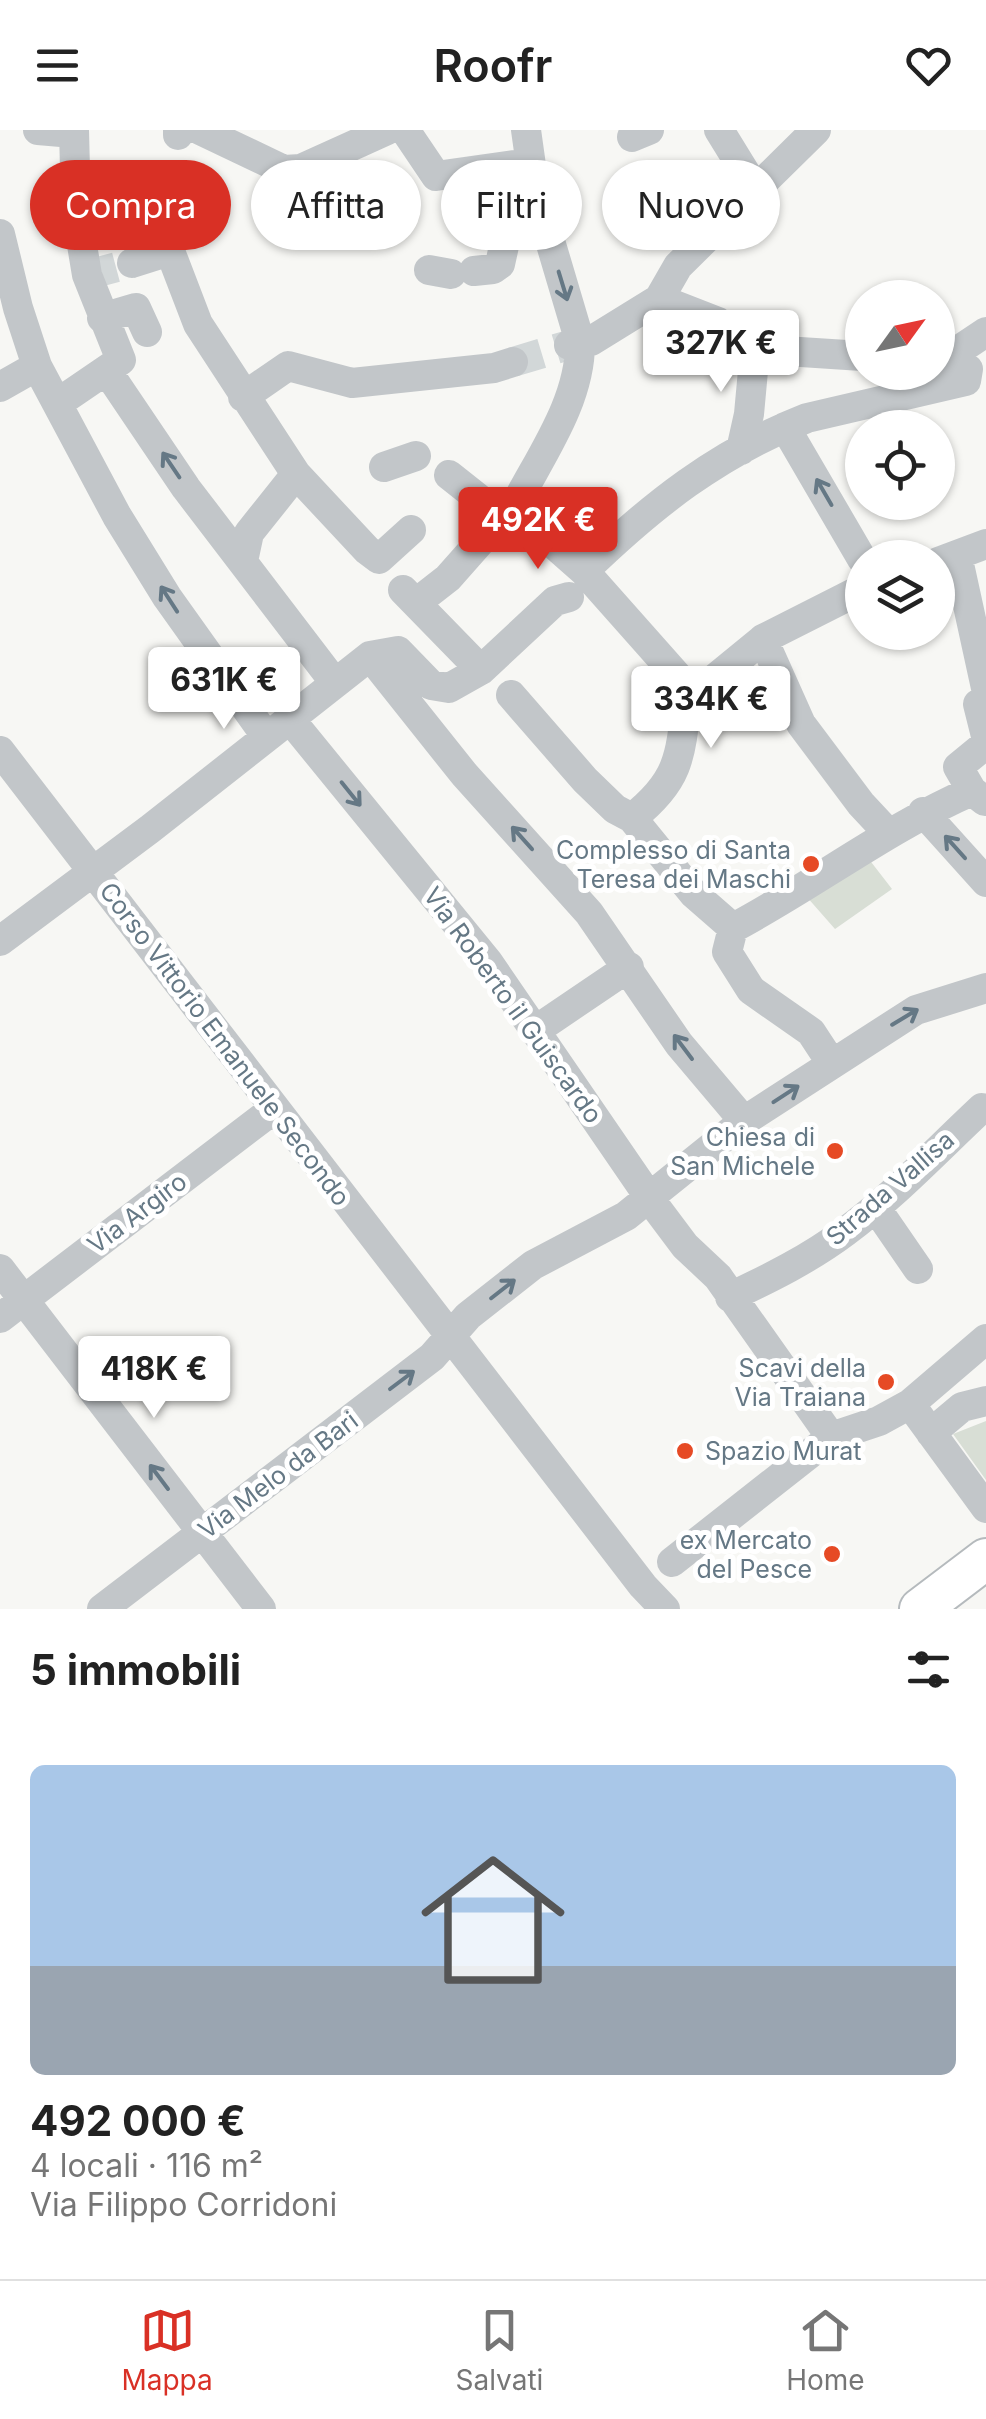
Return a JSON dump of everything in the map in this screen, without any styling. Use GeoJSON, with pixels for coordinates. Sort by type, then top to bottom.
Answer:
{"type":"FeatureCollection","features":[{"type":"Feature","properties":{"kind":"main road"},"geometry":{"type":"LineString","coordinates":[[920,1609],[986,1558]]}},
{"type":"Feature","properties":{"kind":"street"},"geometry":{"type":"LineString","coordinates":[[38,130],[73,132],[76,209],[88,275],[121,360],[58,403]]}},
{"type":"Feature","properties":{"kind":"street"},"geometry":{"type":"LineString","coordinates":[[185,132],[284,170],[301,169],[387,130]]}},
{"type":"Feature","properties":{"kind":"street"},"geometry":{"type":"LineString","coordinates":[[405,130],[441,167]]}},
{"type":"Feature","properties":{"kind":"street"},"geometry":{"type":"LineString","coordinates":[[526,130],[530,160]]}},
{"type":"Feature","properties":{"kind":"street"},"geometry":{"type":"LineString","coordinates":[[719,130],[738,160]]}},
{"type":"Feature","properties":{"kind":"street"},"geometry":{"type":"LineString","coordinates":[[780,166],[816,130]]}},
{"type":"Feature","properties":{"kind":"street","name":"Via Roberto il Guiscardo"},"geometry":{"type":"LineString","coordinates":[[0,234],[37,366],[117,516],[168,597],[278,727],[444,906],[536,1030],[685,1246],[718,1277],[730,1296]]}},
{"type":"Feature","properties":{"kind":"street"},"geometry":{"type":"LineString","coordinates":[[451,272],[492,269],[500,264],[504,250]]}},
{"type":"Feature","properties":{"kind":"street"},"geometry":{"type":"LineString","coordinates":[[482,670],[409,596],[448,578],[512,506],[564,415],[580,360],[551,250]]}},
{"type":"Feature","properties":{"kind":"street"},"geometry":{"type":"LineString","coordinates":[[574,344],[592,341],[659,299],[678,266],[694,250]]}},
{"type":"Feature","properties":{"kind":"street"},"geometry":{"type":"LineString","coordinates":[[132,264],[170,251],[198,324],[243,397],[296,474],[367,550],[380,559],[410,530]]}},
{"type":"Feature","properties":{"kind":"street"},"geometry":{"type":"LineString","coordinates":[[659,299],[718,322],[755,349],[845,355]]}},
{"type":"Feature","properties":{"kind":"street"},"geometry":{"type":"LineString","coordinates":[[102,318],[136,308],[147,332]]}},
{"type":"Feature","properties":{"kind":"street"},"geometry":{"type":"LineString","coordinates":[[955,352],[986,332]]}},
{"type":"Feature","properties":{"kind":"street"},"geometry":{"type":"LineString","coordinates":[[741,450],[750,414],[755,349]]}},
{"type":"Feature","properties":{"kind":"street"},"geometry":{"type":"LineString","coordinates":[[243,397],[288,366],[352,383],[494,368],[513,362]]}},
{"type":"Feature","properties":{"kind":"street"},"geometry":{"type":"LineString","coordinates":[[0,942],[370,656],[398,651],[424,678],[440,688],[457,685],[482,670],[631,526],[702,470],[807,418],[976,385],[968,370],[955,364]]}},
{"type":"Feature","properties":{"kind":"street"},"geometry":{"type":"LineString","coordinates":[[0,386],[37,366]]}},
{"type":"Feature","properties":{"kind":"street"},"geometry":{"type":"LineString","coordinates":[[107,371],[186,488],[335,682]]}},
{"type":"Feature","properties":{"kind":"street"},"geometry":{"type":"LineString","coordinates":[[785,426],[852,540]]}},
{"type":"Feature","properties":{"kind":"street"},"geometry":{"type":"LineString","coordinates":[[384,467],[416,456]]}},
{"type":"Feature","properties":{"kind":"street"},"geometry":{"type":"LineString","coordinates":[[242,561],[249,533],[296,474]]}},
{"type":"Feature","properties":{"kind":"street"},"geometry":{"type":"LineString","coordinates":[[449,475],[512,506]]}},
{"type":"Feature","properties":{"kind":"street"},"geometry":{"type":"LineString","coordinates":[[534,527],[571,586],[690,699]]}},
{"type":"Feature","properties":{"kind":"street"},"geometry":{"type":"LineString","coordinates":[[955,555],[986,544]]}},
{"type":"Feature","properties":{"kind":"street"},"geometry":{"type":"LineString","coordinates":[[955,583],[985,675]]}},
{"type":"Feature","properties":{"kind":"street"},"geometry":{"type":"LineString","coordinates":[[632,818],[668,784],[682,744],[690,699],[763,638],[845,597]]}},
{"type":"Feature","properties":{"kind":"street"},"geometry":{"type":"LineString","coordinates":[[763,638],[800,724],[861,804],[882,839]]}},
{"type":"Feature","properties":{"kind":"street"},"geometry":{"type":"LineString","coordinates":[[370,656],[464,774],[589,913],[679,1044],[744,1122]]}},
{"type":"Feature","properties":{"kind":"street"},"geometry":{"type":"LineString","coordinates":[[511,695],[585,780],[615,809],[632,818],[694,894],[733,928]]}},
{"type":"Feature","properties":{"kind":"street"},"geometry":{"type":"LineString","coordinates":[[986,701],[978,704],[986,736]]}},
{"type":"Feature","properties":{"kind":"street"},"geometry":{"type":"LineString","coordinates":[[832,1064],[811,1032],[751,990],[727,952],[733,928],[923,812],[979,796],[958,767],[986,744]]}},
{"type":"Feature","properties":{"kind":"street","name":"Corso Vittorio Emanuele Secondo"},"geometry":{"type":"LineString","coordinates":[[0,751],[450,1336],[643,1598],[665,1609]]}},
{"type":"Feature","properties":{"kind":"street"},"geometry":{"type":"LineString","coordinates":[[923,812],[986,882]]}},
{"type":"Feature","properties":{"kind":"street"},"geometry":{"type":"LineString","coordinates":[[536,1030],[629,967]]}},
{"type":"Feature","properties":{"kind":"street"},"geometry":{"type":"LineString","coordinates":[[450,1336],[533,1265],[626,1216],[744,1122],[832,1064],[916,1010],[986,988]]}},
{"type":"Feature","properties":{"kind":"street","name":"Via Argiro"},"geometry":{"type":"LineString","coordinates":[[12,1309],[274,1108]]}},
{"type":"Feature","properties":{"kind":"street","name":"Strada Vallisa"},"geometry":{"type":"LineString","coordinates":[[730,1296],[777,1275],[842,1234],[876,1208],[982,1108],[986,1109]]}},
{"type":"Feature","properties":{"kind":"street"},"geometry":{"type":"LineString","coordinates":[[876,1208],[918,1269]]}},
{"type":"Feature","properties":{"kind":"street"},"geometry":{"type":"LineString","coordinates":[[0,1269],[12,1309],[202,1533],[261,1609]]}},
{"type":"Feature","properties":{"kind":"street"},"geometry":{"type":"LineString","coordinates":[[730,1296],[831,1436]]}},
{"type":"Feature","properties":{"kind":"street","name":"Via Melo da Bari"},"geometry":{"type":"LineString","coordinates":[[102,1609],[432,1357],[450,1336]]}},
{"type":"Feature","properties":{"kind":"street"},"geometry":{"type":"LineString","coordinates":[[672,1562],[831,1436],[879,1421],[910,1404],[986,1339]]}},
{"type":"Feature","properties":{"kind":"street"},"geometry":{"type":"LineString","coordinates":[[931,1433],[962,1408],[986,1401]]}},
{"type":"Feature","properties":{"kind":"street"},"geometry":{"type":"LineString","coordinates":[[910,1404],[986,1508]]}},
{"type":"Feature","properties":{"kind":"shaded area"},"geometry":{"type":"Polygon","coordinates":[[[868,858],[892,889],[835,929],[806,896],[868,858]]]}},
{"type":"Feature","properties":{"kind":"shaded area"},"geometry":{"type":"Polygon","coordinates":[[[986,1421],[986,1480],[953,1434],[986,1421]]]}},
{"type":"Feature","properties":{"kind":"tunnel"},"geometry":{"type":"LineString","coordinates":[[87,275],[132,263]]}},
{"type":"Feature","properties":{"kind":"tunnel"},"geometry":{"type":"LineString","coordinates":[[513,362],[569,345]]}},
{"type":"Feature","properties":{"kind":"place","name":"Complesso di Santa Teresa dei Maschi"},"geometry":{"type":"Point","coordinates":[811,864]}},
{"type":"Feature","properties":{"kind":"place","name":"Chiesa di San Michele"},"geometry":{"type":"Point","coordinates":[835,1151]}},
{"type":"Feature","properties":{"kind":"place","name":"Scavi della Via Traiana"},"geometry":{"type":"Point","coordinates":[886,1382]}},
{"type":"Feature","properties":{"kind":"place","name":"Spazio Murat"},"geometry":{"type":"Point","coordinates":[685,1451]}},
{"type":"Feature","properties":{"kind":"place","name":"ex Mercato del Pesce"},"geometry":{"type":"Point","coordinates":[832,1554]}}]}
